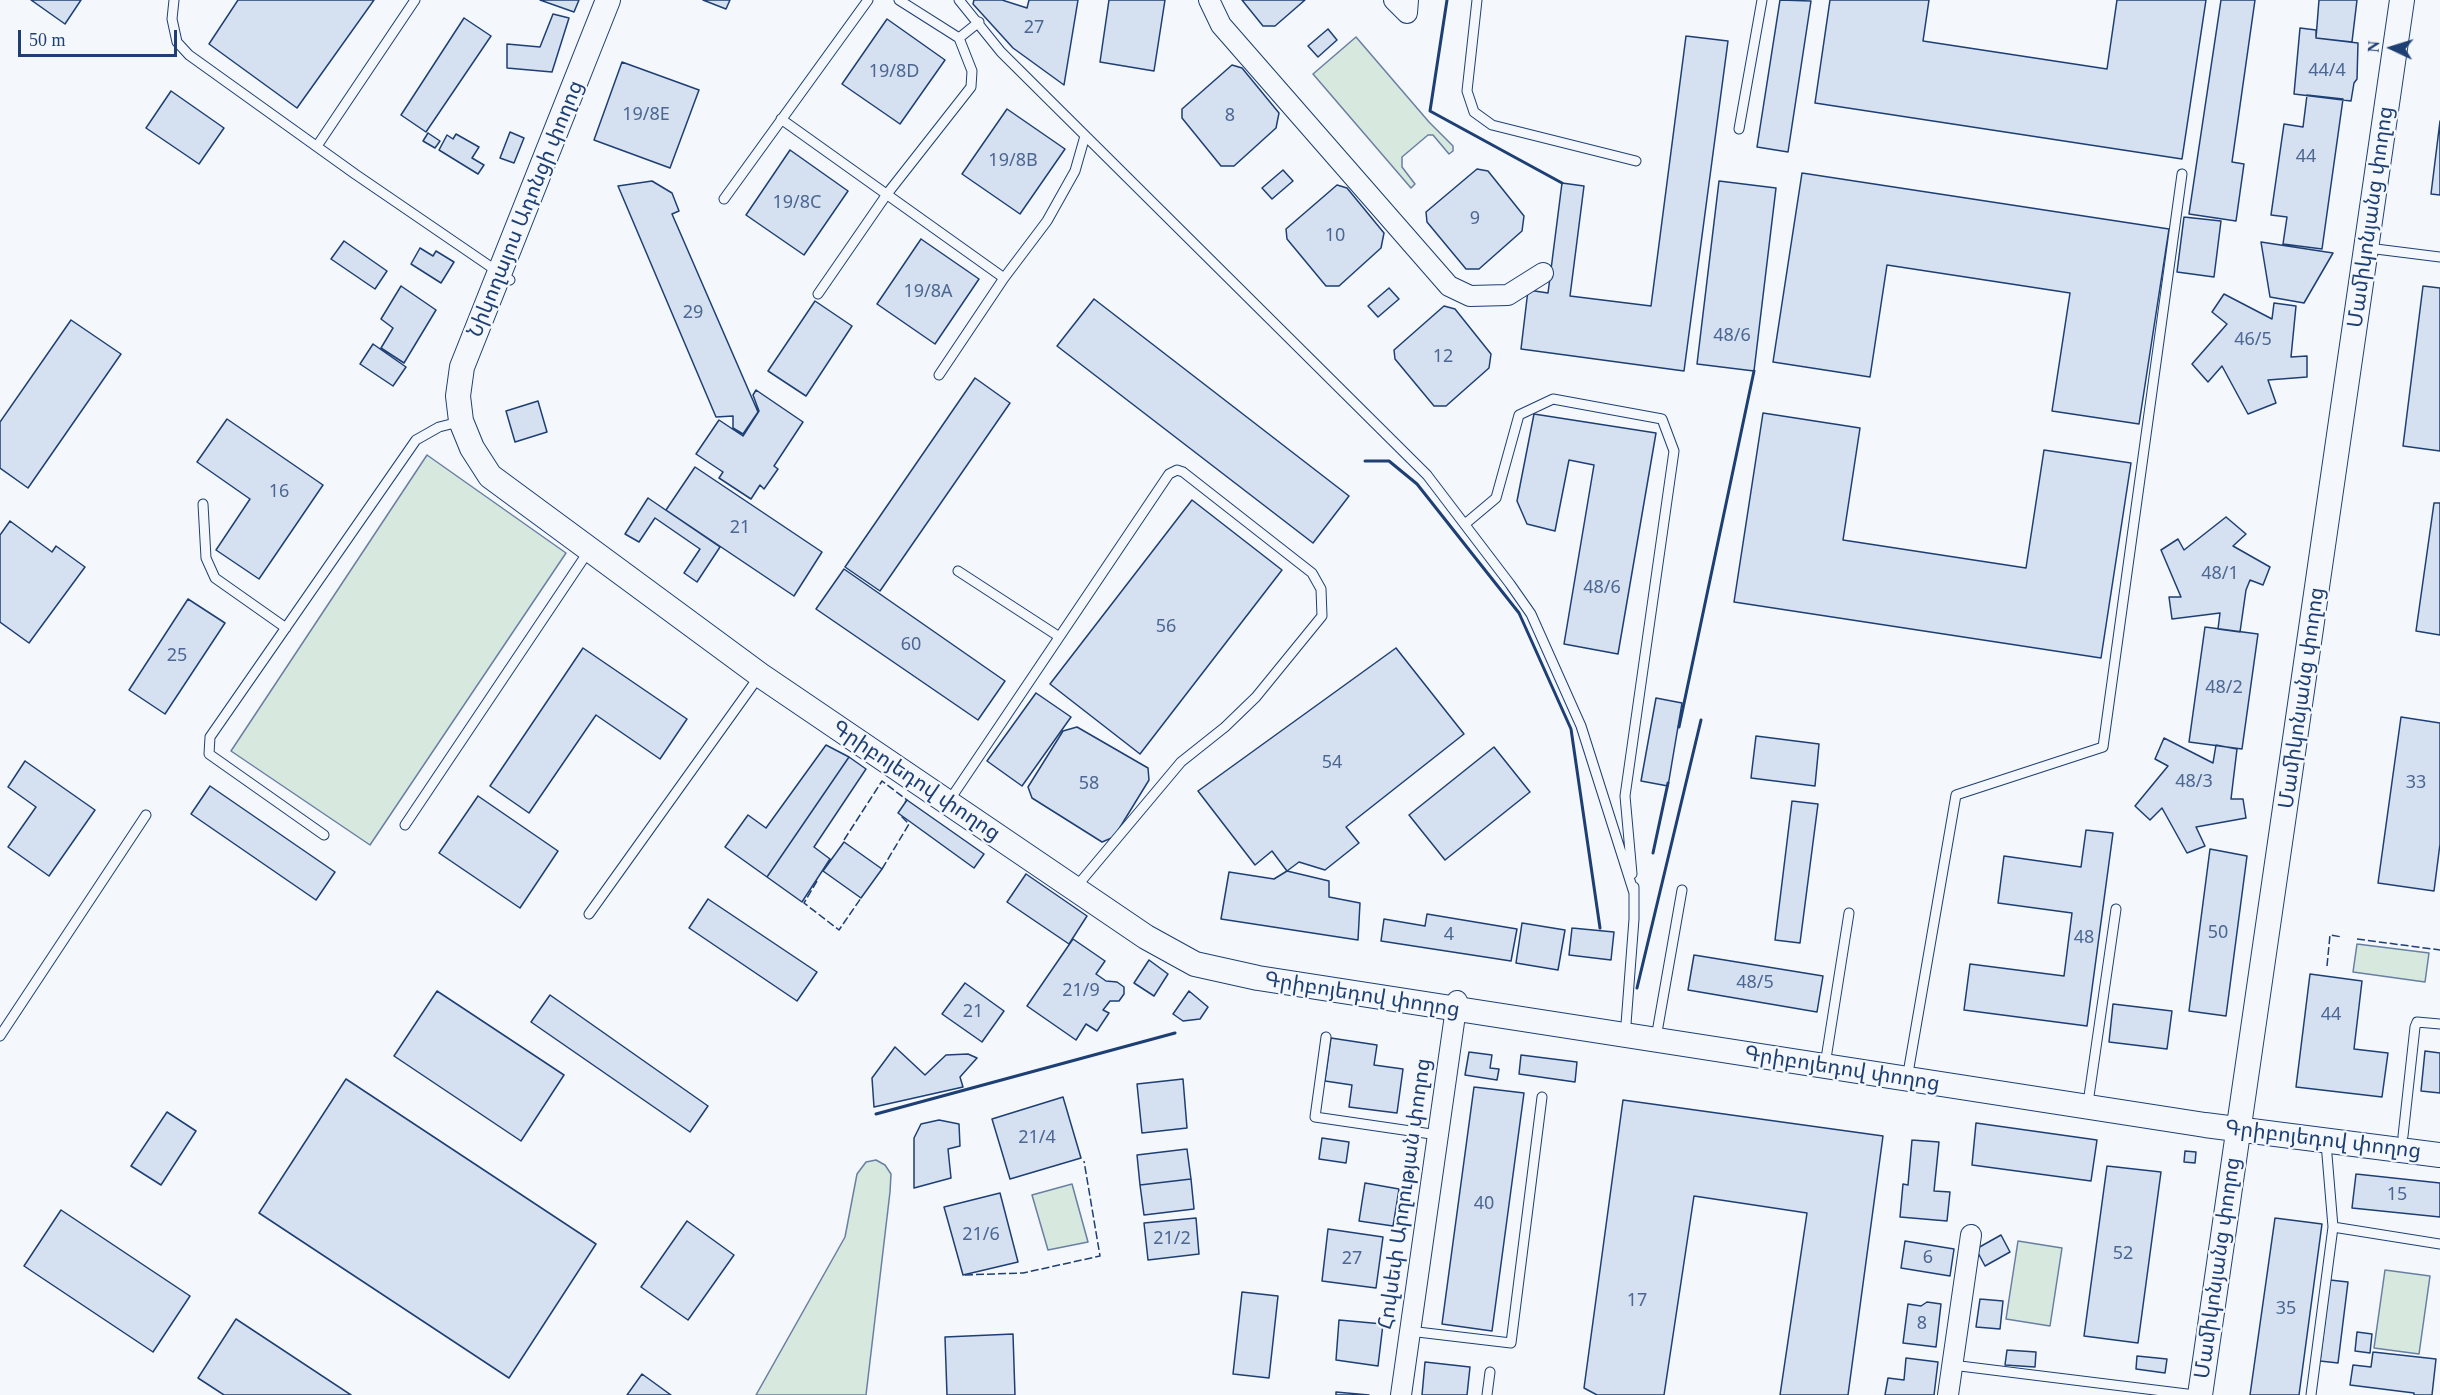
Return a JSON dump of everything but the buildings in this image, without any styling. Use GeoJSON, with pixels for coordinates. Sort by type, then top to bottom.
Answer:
{"type":"FeatureCollection","features":[{"type":"Feature","properties":{"kind":"street","name":"Նիկողայոս Ադոնցի փողոց"},"geometry":{"type":"LineString","coordinates":[[557,148],[608,0]]}},
{"type":"Feature","properties":{"kind":"street","name":"Նիկողայոս Ադոնցի փողոց"},"geometry":{"type":"LineString","coordinates":[[466,420],[470,379],[505,277],[620,0]]}},
{"type":"Feature","properties":{"kind":"street"},"geometry":{"type":"LineString","coordinates":[[1209,0],[1221,25],[1449,286],[1470,297],[1508,295],[1543,273]]}},
{"type":"Feature","properties":{"kind":"street"},"geometry":{"type":"LineString","coordinates":[[1394,0],[1407,13],[1408,0]]}},
{"type":"Feature","properties":{"kind":"street","name":"Մամիկոնյանց փողոց"},"geometry":{"type":"LineString","coordinates":[[2361,247],[2391,0]]}},
{"type":"Feature","properties":{"kind":"street","name":"Մամիկոնյանց փողոց"},"geometry":{"type":"LineString","coordinates":[[2193,1395],[2361,247],[2402,0]]}},
{"type":"Feature","properties":{"kind":"street","name":"Գրիբոյեդով փողոց"},"geometry":{"type":"LineString","coordinates":[[466,420],[504,472],[593,544],[763,670],[1146,937],[1195,964],[1258,978],[1657,1035],[2234,1122],[2440,1141]]}},
{"type":"Feature","properties":{"kind":"street","name":"Գրիբոյեդով փողոց"},"geometry":{"type":"LineString","coordinates":[[763,670],[1082,880],[1151,929],[1197,954],[1457,1006],[1626,1024],[1657,1035]]}},
{"type":"Feature","properties":{"kind":"street","name":"Հովսեփ Արղության փողոց"},"geometry":{"type":"LineString","coordinates":[[1401,1395],[1457,1006]]}},
{"type":"Feature","properties":{"kind":"street","name":"Գրիբոյեդով փողոց"},"geometry":{"type":"LineString","coordinates":[[1908,1074],[2089,1096],[2326,1141],[2440,1155]]}},
{"type":"Feature","properties":{"kind":"street","name":"Մամիկոնյանց փողոց"},"geometry":{"type":"LineString","coordinates":[[2200,1395],[2234,1122]]}},
{"type":"Feature","properties":{"kind":"street"},"geometry":{"type":"LineString","coordinates":[[1948,1395],[1971,1235]]}},
{"type":"Feature","properties":{"kind":"lane"},"geometry":{"type":"LineString","coordinates":[[174,0],[172,19],[177,42],[189,55],[505,277]]}},
{"type":"Feature","properties":{"kind":"lane"},"geometry":{"type":"LineString","coordinates":[[317,146],[415,0]]}},
{"type":"Feature","properties":{"kind":"lane"},"geometry":{"type":"LineString","coordinates":[[724,199],[868,0]]}},
{"type":"Feature","properties":{"kind":"lane"},"geometry":{"type":"LineString","coordinates":[[818,294],[887,194],[970,87],[972,71],[959,38],[899,0]]}},
{"type":"Feature","properties":{"kind":"lane"},"geometry":{"type":"LineString","coordinates":[[959,0],[1001,52],[1427,475],[1465,524],[1531,614],[1581,726],[1634,893]]}},
{"type":"Feature","properties":{"kind":"lane"},"geometry":{"type":"LineString","coordinates":[[1477,0],[1467,91],[1474,112],[1492,125],[1636,161]]}},
{"type":"Feature","properties":{"kind":"lane"},"geometry":{"type":"LineString","coordinates":[[1739,129],[1762,0]]}},
{"type":"Feature","properties":{"kind":"lane"},"geometry":{"type":"LineString","coordinates":[[959,38],[979,22]]}},
{"type":"Feature","properties":{"kind":"lane"},"geometry":{"type":"LineString","coordinates":[[781,119],[1004,279]]}},
{"type":"Feature","properties":{"kind":"lane"},"geometry":{"type":"LineString","coordinates":[[939,375],[1004,279],[1047,221],[1075,171],[1085,136]]}},
{"type":"Feature","properties":{"kind":"lane"},"geometry":{"type":"LineString","coordinates":[[1908,1074],[1956,795],[2103,747],[2182,174]]}},
{"type":"Feature","properties":{"kind":"lane"},"geometry":{"type":"LineString","coordinates":[[2361,247],[2440,257]]}},
{"type":"Feature","properties":{"kind":"lane"},"geometry":{"type":"LineString","coordinates":[[1465,524],[1496,498],[1519,415],[1553,399],[1662,419],[1674,451],[1625,796],[1634,893],[1626,1024]]}},
{"type":"Feature","properties":{"kind":"lane"},"geometry":{"type":"LineString","coordinates":[[324,835],[209,754],[210,737],[416,440],[439,427],[466,420]]}},
{"type":"Feature","properties":{"kind":"lane"},"geometry":{"type":"LineString","coordinates":[[952,795],[1169,474],[1177,470],[1312,573],[1321,589],[1322,616],[1256,696],[1225,727],[1181,762],[1082,880]]}},
{"type":"Feature","properties":{"kind":"lane"},"geometry":{"type":"LineString","coordinates":[[203,504],[206,558],[215,578],[286,628]]}},
{"type":"Feature","properties":{"kind":"lane"},"geometry":{"type":"LineString","coordinates":[[405,825],[593,544]]}},
{"type":"Feature","properties":{"kind":"lane"},"geometry":{"type":"LineString","coordinates":[[958,571],[1058,636]]}},
{"type":"Feature","properties":{"kind":"lane"},"geometry":{"type":"LineString","coordinates":[[588,914],[763,670]]}},
{"type":"Feature","properties":{"kind":"lane"},"geometry":{"type":"LineString","coordinates":[[0,1036],[146,815]]}},
{"type":"Feature","properties":{"kind":"lane"},"geometry":{"type":"LineString","coordinates":[[1657,1035],[1682,890]]}},
{"type":"Feature","properties":{"kind":"lane"},"geometry":{"type":"LineString","coordinates":[[2089,1096],[2116,909]]}},
{"type":"Feature","properties":{"kind":"lane"},"geometry":{"type":"LineString","coordinates":[[1825,1060],[1849,913]]}},
{"type":"Feature","properties":{"kind":"lane"},"geometry":{"type":"LineString","coordinates":[[2403,1136],[2415,1027],[2417,1022],[2440,1024]]}},
{"type":"Feature","properties":{"kind":"lane"},"geometry":{"type":"LineString","coordinates":[[1326,1037],[1315,1117],[1438,1135]]}},
{"type":"Feature","properties":{"kind":"lane"},"geometry":{"type":"LineString","coordinates":[[1409,1331],[1511,1343],[1542,1097]]}},
{"type":"Feature","properties":{"kind":"lane"},"geometry":{"type":"LineString","coordinates":[[2311,1395],[2333,1227],[2326,1141]]}},
{"type":"Feature","properties":{"kind":"lane"},"geometry":{"type":"LineString","coordinates":[[2333,1227],[2440,1244]]}},
{"type":"Feature","properties":{"kind":"lane"},"geometry":{"type":"LineString","coordinates":[[1952,1365],[2193,1395]]}},
{"type":"Feature","properties":{"kind":"lane"},"geometry":{"type":"LineString","coordinates":[[1488,1395],[1490,1372]]}},
{"type":"Feature","properties":{"kind":"shaded area"},"geometry":{"type":"Polygon","coordinates":[[[1356,37],[1429,122],[1453,146],[1453,151],[1449,154],[1433,135],[1428,135],[1402,157],[1402,167],[1415,184],[1411,188],[1313,74],[1356,37]]]}},
{"type":"Feature","properties":{"kind":"shaded area"},"geometry":{"type":"Polygon","coordinates":[[[427,455],[566,553],[370,845],[231,751],[427,455]]]}},
{"type":"Feature","properties":{"kind":"shaded area"},"geometry":{"type":"Polygon","coordinates":[[[2357,944],[2429,953],[2425,982],[2353,972],[2357,944]]]}},
{"type":"Feature","properties":{"kind":"shaded area"},"geometry":{"type":"Polygon","coordinates":[[[876,1160],[885,1165],[891,1174],[866,1395],[756,1395],[845,1237],[857,1174],[866,1162],[876,1160]]]}},
{"type":"Feature","properties":{"kind":"shaded area"},"geometry":{"type":"Polygon","coordinates":[[[1072,1184],[1088,1242],[1048,1250],[1032,1195],[1072,1184]]]}},
{"type":"Feature","properties":{"kind":"shaded area"},"geometry":{"type":"Polygon","coordinates":[[[2018,1241],[2062,1248],[2050,1326],[2006,1319],[2018,1241]]]}},
{"type":"Feature","properties":{"kind":"shaded area"},"geometry":{"type":"Polygon","coordinates":[[[2385,1270],[2430,1276],[2419,1354],[2374,1348],[2385,1270]]]}},
{"type":"Feature","properties":{"kind":"fence"},"geometry":{"type":"LineString","coordinates":[[844,840],[882,781],[907,800],[905,802]]}},
{"type":"Feature","properties":{"kind":"fence"},"geometry":{"type":"LineString","coordinates":[[882,869],[909,824],[901,816]]}},
{"type":"Feature","properties":{"kind":"fence"},"geometry":{"type":"LineString","coordinates":[[817,881],[804,903],[839,930],[861,898]]}},
{"type":"Feature","properties":{"kind":"fence"},"geometry":{"type":"LineString","coordinates":[[2327,966],[2330,935],[2342,937]]}},
{"type":"Feature","properties":{"kind":"fence"},"geometry":{"type":"LineString","coordinates":[[2357,939],[2440,950]]}},
{"type":"Feature","properties":{"kind":"fence"},"geometry":{"type":"LineString","coordinates":[[965,1275],[1023,1273],[1100,1256],[1084,1161]]}},
{"type":"Feature","properties":{"kind":"wall"},"geometry":{"type":"LineString","coordinates":[[1447,0],[1430,111],[1562,183]]}},
{"type":"Feature","properties":{"kind":"wall"},"geometry":{"type":"LineString","coordinates":[[1679,727],[1754,371]]}},
{"type":"Feature","properties":{"kind":"wall"},"geometry":{"type":"LineString","coordinates":[[1365,461],[1389,461],[1417,484],[1519,613],[1571,729],[1600,928]]}},
{"type":"Feature","properties":{"kind":"wall"},"geometry":{"type":"LineString","coordinates":[[1637,988],[1701,720]]}},
{"type":"Feature","properties":{"kind":"wall"},"geometry":{"type":"LineString","coordinates":[[1653,853],[1668,783]]}},
{"type":"Feature","properties":{"kind":"wall"},"geometry":{"type":"LineString","coordinates":[[876,1114],[1175,1033]]}}]}
